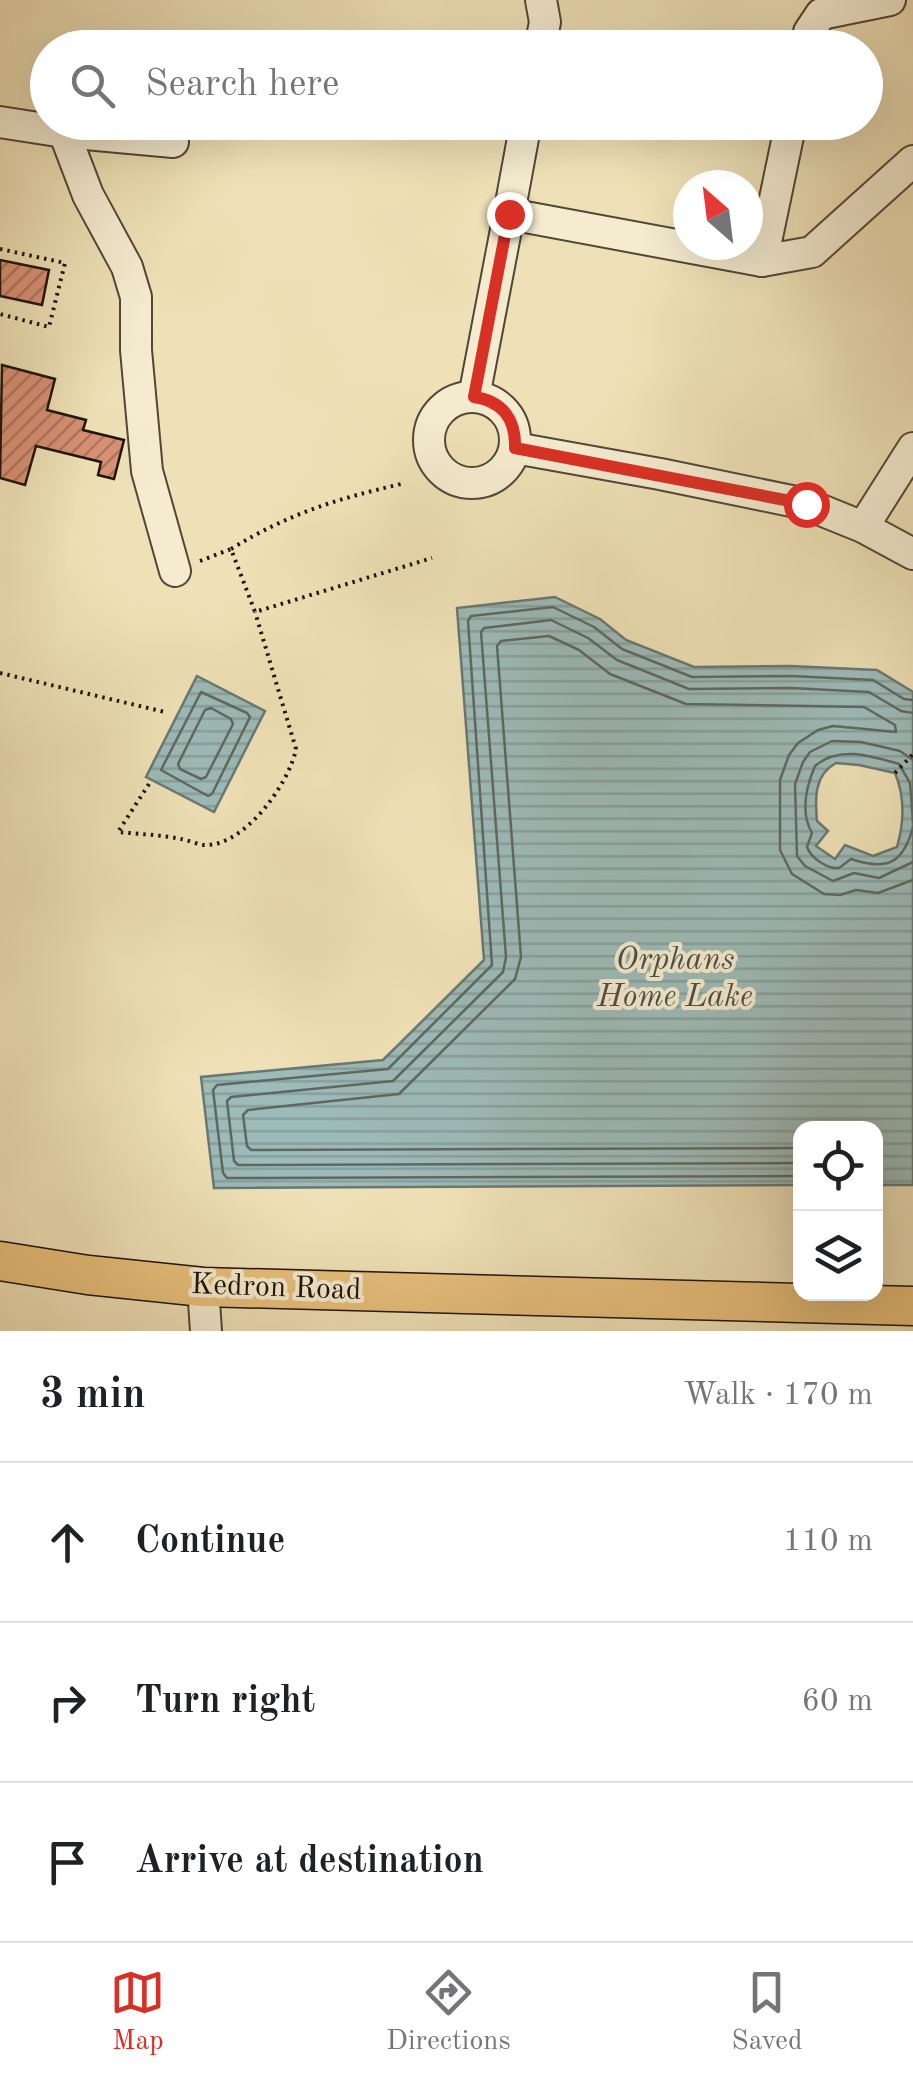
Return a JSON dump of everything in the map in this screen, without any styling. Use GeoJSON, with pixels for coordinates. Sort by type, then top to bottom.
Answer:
{"type":"FeatureCollection","features":[{"type":"Feature","properties":{"kind":"main road","name":"Kedron Road"},"geometry":{"type":"LineString","coordinates":[[0,1260],[204,1288],[913,1306]]}},
{"type":"Feature","properties":{"kind":"street"},"geometry":{"type":"LineString","coordinates":[[541,0],[543,30]]}},
{"type":"Feature","properties":{"kind":"street"},"geometry":{"type":"LineString","coordinates":[[811,30],[821,14],[890,0]]}},
{"type":"Feature","properties":{"kind":"street"},"geometry":{"type":"LineString","coordinates":[[0,122],[30,127]]}},
{"type":"Feature","properties":{"kind":"street"},"geometry":{"type":"LineString","coordinates":[[67,140],[88,195],[127,267],[136,297],[136,350],[147,471],[175,571]]}},
{"type":"Feature","properties":{"kind":"street"},"geometry":{"type":"LineString","coordinates":[[151,140],[173,142]]}},
{"type":"Feature","properties":{"kind":"street"},"geometry":{"type":"LineString","coordinates":[[474,397],[523,140]]}},
{"type":"Feature","properties":{"kind":"street"},"geometry":{"type":"LineString","coordinates":[[762,261],[787,140]]}},
{"type":"Feature","properties":{"kind":"street"},"geometry":{"type":"LineString","coordinates":[[509,214],[762,261],[812,252],[913,161]]}},
{"type":"Feature","properties":{"kind":"street"},"geometry":{"type":"LineString","coordinates":[[474,397],[492,401],[512,421],[515,448],[500,474],[473,484],[458,482],[435,464],[428,436],[432,422],[452,401],[474,397]]}},
{"type":"Feature","properties":{"kind":"street"},"geometry":{"type":"LineString","coordinates":[[515,448],[806,504],[863,527],[913,554]]}},
{"type":"Feature","properties":{"kind":"street"},"geometry":{"type":"LineString","coordinates":[[863,527],[913,448]]}},
{"type":"Feature","properties":{"kind":"street"},"geometry":{"type":"LineString","coordinates":[[204,1288],[206,1331]]}},
{"type":"Feature","properties":{"kind":"path"},"geometry":{"type":"LineString","coordinates":[[0,249],[65,264],[49,327],[0,314]]}},
{"type":"Feature","properties":{"kind":"path"},"geometry":{"type":"LineString","coordinates":[[175,571],[231,549],[276,522],[355,494],[401,484]]}},
{"type":"Feature","properties":{"kind":"path"},"geometry":{"type":"LineString","coordinates":[[149,784],[118,832],[180,838],[204,845],[224,842],[243,829],[273,798],[292,768],[296,749],[255,612],[231,549]]}},
{"type":"Feature","properties":{"kind":"path"},"geometry":{"type":"LineString","coordinates":[[255,612],[432,558]]}},
{"type":"Feature","properties":{"kind":"path"},"geometry":{"type":"LineString","coordinates":[[0,673],[166,712]]}},
{"type":"Feature","properties":{"kind":"path"},"geometry":{"type":"LineString","coordinates":[[895,773],[913,754]]}},
{"type":"Feature","properties":{"kind":"water","name":"Orphans Home Lake"},"geometry":{"type":"Polygon","coordinates":[[[555,597],[600,619],[626,640],[694,667],[877,670],[913,692],[913,1185],[883,1185],[883,1121],[793,1121],[793,1185],[214,1188],[201,1077],[383,1060],[484,960],[457,608],[555,597]],[[836,763],[829,768],[820,781],[816,804],[817,821],[828,831],[816,846],[835,859],[845,845],[873,856],[897,847],[902,801],[895,773],[836,763]]]}},
{"type":"Feature","properties":{"kind":"water"},"geometry":{"type":"Polygon","coordinates":[[[197,676],[265,711],[214,812],[146,777],[197,676]]]}},
{"type":"Feature","properties":{"kind":"building"},"geometry":{"type":"Polygon","coordinates":[[[0,260],[49,270],[42,305],[0,296],[0,260]]]}},
{"type":"Feature","properties":{"kind":"building"},"geometry":{"type":"Polygon","coordinates":[[[2,365],[55,379],[47,410],[86,420],[83,430],[124,440],[114,479],[98,475],[101,462],[36,446],[25,485],[0,478],[2,365]]]}},
{"type":"Feature","properties":{"kind":"route"},"geometry":{"type":"LineString","coordinates":[[509,214],[474,397],[492,401],[512,421],[515,448],[806,504]]}}]}
